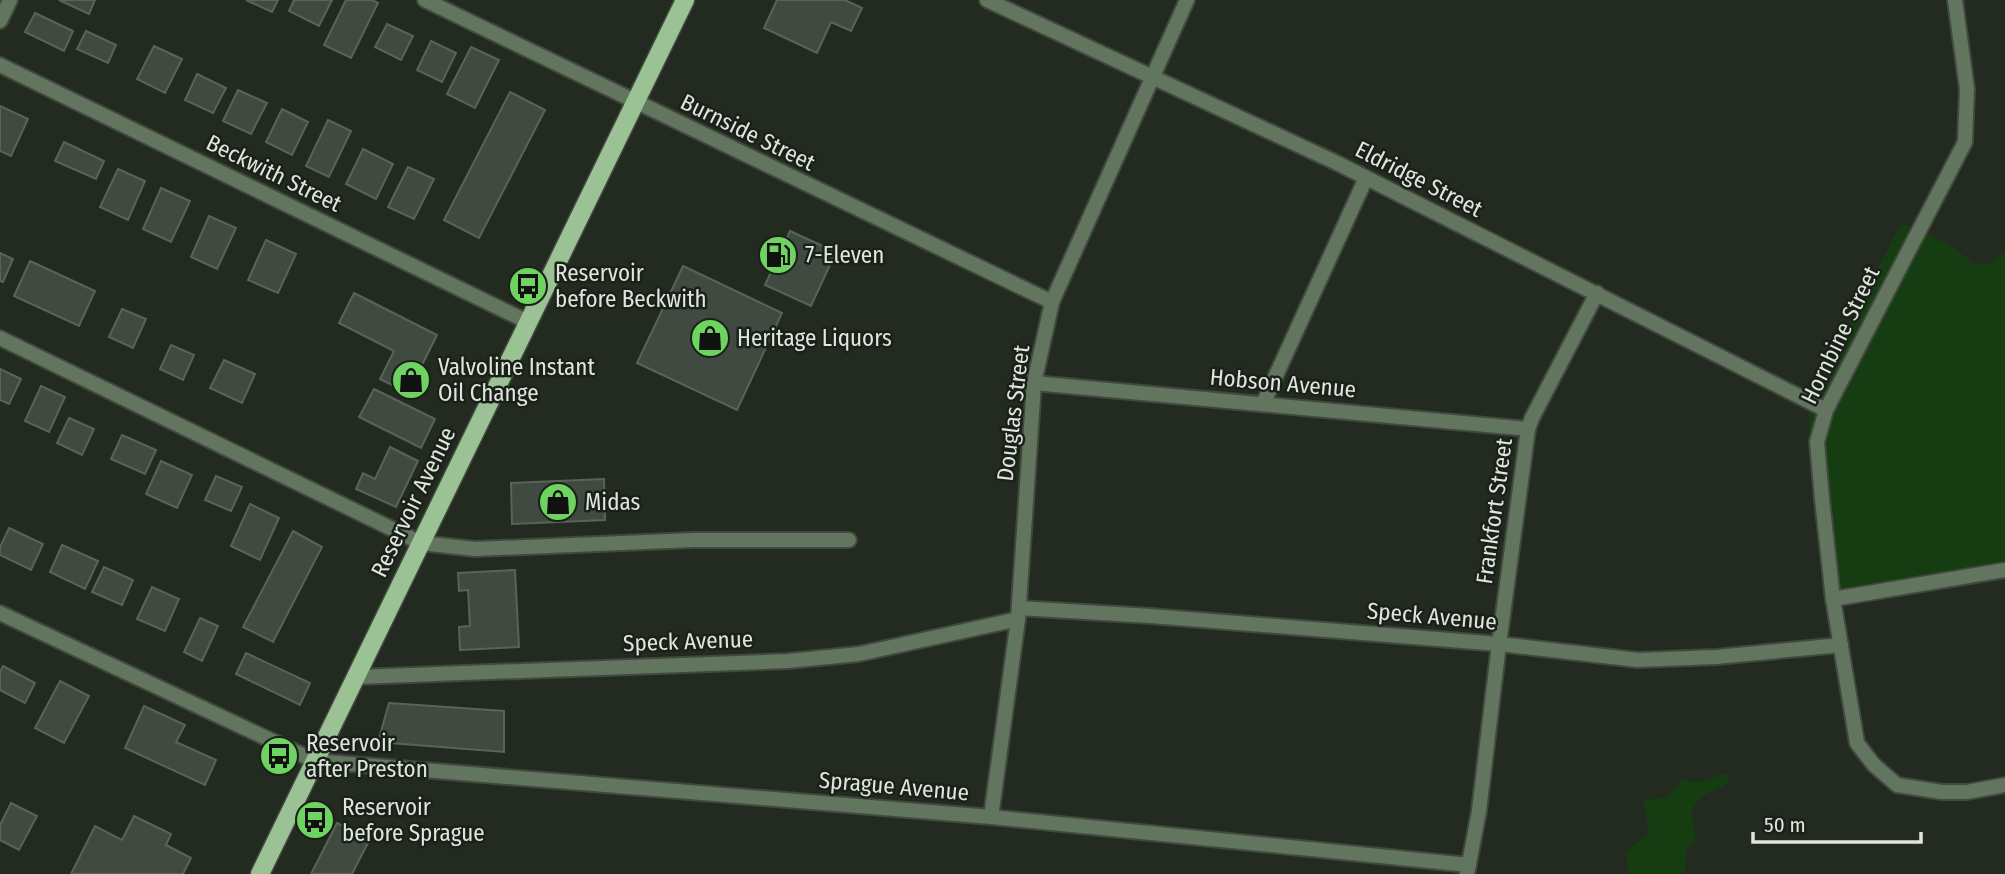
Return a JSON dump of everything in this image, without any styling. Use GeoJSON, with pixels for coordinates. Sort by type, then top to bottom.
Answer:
{"type":"FeatureCollection","features":[{"type":"Feature","properties":{"kind":"main road","name":"Reservoir Avenue"},"geometry":{"type":"LineString","coordinates":[[260,874],[685,0]]}},
{"type":"Feature","properties":{"kind":"street"},"geometry":{"type":"LineString","coordinates":[[0,21],[10,0]]}},
{"type":"Feature","properties":{"kind":"street","name":"Burnside Street"},"geometry":{"type":"LineString","coordinates":[[425,0],[1052,302]]}},
{"type":"Feature","properties":{"kind":"street","name":"Eldridge Street"},"geometry":{"type":"LineString","coordinates":[[987,0],[1337,163],[1826,410]]}},
{"type":"Feature","properties":{"kind":"street","name":"Douglas Street"},"geometry":{"type":"LineString","coordinates":[[991,817],[1018,614],[1034,383],[1052,302],[1188,0]]}},
{"type":"Feature","properties":{"kind":"street","name":"Hornbine Street"},"geometry":{"type":"LineString","coordinates":[[1955,0],[1967,89],[1965,142],[1826,410],[1817,442],[1833,598],[1857,743],[1874,765],[1897,785],[1942,792],[1967,792],[2005,785]]}},
{"type":"Feature","properties":{"kind":"street","name":"Beckwith Street"},"geometry":{"type":"LineString","coordinates":[[0,65],[528,322]]}},
{"type":"Feature","properties":{"kind":"street"},"geometry":{"type":"LineString","coordinates":[[1263,404],[1366,178]]}},
{"type":"Feature","properties":{"kind":"street","name":"Frankfort Street"},"geometry":{"type":"LineString","coordinates":[[1468,869],[1479,811],[1528,429],[1597,293]]}},
{"type":"Feature","properties":{"kind":"street"},"geometry":{"type":"LineString","coordinates":[[0,338],[421,542],[475,549],[694,540],[849,540]]}},
{"type":"Feature","properties":{"kind":"street","name":"Hobson Avenue"},"geometry":{"type":"LineString","coordinates":[[1034,383],[1528,429]]}},
{"type":"Feature","properties":{"kind":"street"},"geometry":{"type":"LineString","coordinates":[[1833,598],[2005,570]]}},
{"type":"Feature","properties":{"kind":"street"},"geometry":{"type":"LineString","coordinates":[[0,612],[315,761]]}},
{"type":"Feature","properties":{"kind":"street","name":"Speck Avenue"},"geometry":{"type":"LineString","coordinates":[[357,677],[788,661],[859,654],[1018,614],[1151,616],[1499,644],[1638,660],[1716,657],[1841,645]]}},
{"type":"Feature","properties":{"kind":"street","name":"Sprague Avenue"},"geometry":{"type":"LineString","coordinates":[[315,761],[991,817],[1468,869]]}},
{"type":"Feature","properties":{"kind":"green space"},"geometry":{"type":"Polygon","coordinates":[[[1905,225],[1950,245],[1972,262],[1988,265],[2005,252],[2005,561],[1841,590],[1831,589],[1814,500],[1809,451],[1809,399],[1900,226],[1905,225]]]}},
{"type":"Feature","properties":{"kind":"green space"},"geometry":{"type":"Polygon","coordinates":[[[1729,773],[1728,784],[1702,796],[1691,810],[1696,841],[1686,850],[1685,874],[1629,874],[1626,852],[1649,833],[1644,801],[1668,796],[1682,780],[1697,782],[1729,773]]]}},
{"type":"Feature","properties":{"kind":"building"},"geometry":{"type":"Polygon","coordinates":[[[59,0],[95,0],[89,14],[59,0]]]}},
{"type":"Feature","properties":{"kind":"building"},"geometry":{"type":"Polygon","coordinates":[[[246,0],[278,0],[272,12],[246,0]]]}},
{"type":"Feature","properties":{"kind":"building"},"geometry":{"type":"Polygon","coordinates":[[[294,0],[332,0],[319,26],[289,11],[294,0]]]}},
{"type":"Feature","properties":{"kind":"building"},"geometry":{"type":"Polygon","coordinates":[[[346,0],[372,0],[378,3],[351,58],[324,45],[346,0]]]}},
{"type":"Feature","properties":{"kind":"building"},"geometry":{"type":"Polygon","coordinates":[[[777,0],[845,0],[862,8],[851,31],[831,22],[817,53],[764,28],[777,0]]]}},
{"type":"Feature","properties":{"kind":"building"},"geometry":{"type":"Polygon","coordinates":[[[35,13],[73,31],[64,51],[25,32],[35,13]]]}},
{"type":"Feature","properties":{"kind":"building"},"geometry":{"type":"Polygon","coordinates":[[[387,24],[413,36],[401,60],[375,47],[387,24]]]}},
{"type":"Feature","properties":{"kind":"building"},"geometry":{"type":"Polygon","coordinates":[[[86,31],[116,45],[108,63],[77,49],[86,31]]]}},
{"type":"Feature","properties":{"kind":"building"},"geometry":{"type":"Polygon","coordinates":[[[431,41],[456,53],[442,82],[417,70],[431,41]]]}},
{"type":"Feature","properties":{"kind":"building"},"geometry":{"type":"Polygon","coordinates":[[[154,46],[182,59],[165,93],[137,79],[154,46]]]}},
{"type":"Feature","properties":{"kind":"building"},"geometry":{"type":"Polygon","coordinates":[[[471,47],[499,60],[475,108],[447,94],[471,47]]]}},
{"type":"Feature","properties":{"kind":"building"},"geometry":{"type":"Polygon","coordinates":[[[197,74],[226,88],[213,113],[185,100],[197,74]]]}},
{"type":"Feature","properties":{"kind":"building"},"geometry":{"type":"Polygon","coordinates":[[[238,90],[267,103],[251,134],[223,121],[238,90]]]}},
{"type":"Feature","properties":{"kind":"building"},"geometry":{"type":"Polygon","coordinates":[[[510,92],[545,110],[479,238],[444,220],[510,92]]]}},
{"type":"Feature","properties":{"kind":"building"},"geometry":{"type":"Polygon","coordinates":[[[0,106],[28,119],[11,156],[0,151],[0,106]]]}},
{"type":"Feature","properties":{"kind":"building"},"geometry":{"type":"Polygon","coordinates":[[[282,109],[308,122],[292,155],[266,142],[282,109]]]}},
{"type":"Feature","properties":{"kind":"building"},"geometry":{"type":"Polygon","coordinates":[[[328,120],[351,131],[329,177],[306,166],[328,120]]]}},
{"type":"Feature","properties":{"kind":"building"},"geometry":{"type":"Polygon","coordinates":[[[64,142],[104,161],[96,179],[55,161],[64,142]]]}},
{"type":"Feature","properties":{"kind":"building"},"geometry":{"type":"Polygon","coordinates":[[[363,149],[393,164],[376,199],[346,184],[363,149]]]}},
{"type":"Feature","properties":{"kind":"building"},"geometry":{"type":"Polygon","coordinates":[[[408,167],[434,179],[414,219],[388,207],[408,167]]]}},
{"type":"Feature","properties":{"kind":"building"},"geometry":{"type":"Polygon","coordinates":[[[118,169],[145,181],[128,220],[100,207],[118,169]]]}},
{"type":"Feature","properties":{"kind":"building"},"geometry":{"type":"Polygon","coordinates":[[[161,188],[190,201],[171,242],[143,229],[161,188]]]}},
{"type":"Feature","properties":{"kind":"building"},"geometry":{"type":"Polygon","coordinates":[[[209,216],[236,228],[217,269],[191,257],[209,216]]]}},
{"type":"Feature","properties":{"kind":"building"},"geometry":{"type":"Polygon","coordinates":[[[790,231],[836,252],[811,306],[765,285],[790,231]]]}},
{"type":"Feature","properties":{"kind":"building"},"geometry":{"type":"Polygon","coordinates":[[[266,240],[296,254],[278,293],[248,280],[266,240]]]}},
{"type":"Feature","properties":{"kind":"building"},"geometry":{"type":"Polygon","coordinates":[[[0,253],[13,259],[3,282],[0,281],[0,253]]]}},
{"type":"Feature","properties":{"kind":"building"},"geometry":{"type":"Polygon","coordinates":[[[30,261],[95,291],[79,326],[14,296],[30,261]]]}},
{"type":"Feature","properties":{"kind":"building","name":"Heritage Liquors"},"geometry":{"type":"Polygon","coordinates":[[[683,266],[782,313],[737,410],[637,363],[683,266]]]}},
{"type":"Feature","properties":{"kind":"building"},"geometry":{"type":"Polygon","coordinates":[[[354,293],[437,335],[408,393],[380,379],[394,351],[339,323],[354,293]]]}},
{"type":"Feature","properties":{"kind":"building"},"geometry":{"type":"Polygon","coordinates":[[[122,309],[146,319],[133,348],[109,337],[122,309]]]}},
{"type":"Feature","properties":{"kind":"building"},"geometry":{"type":"Polygon","coordinates":[[[171,345],[194,355],[183,380],[160,369],[171,345]]]}},
{"type":"Feature","properties":{"kind":"building"},"geometry":{"type":"Polygon","coordinates":[[[224,360],[255,374],[242,403],[210,388],[224,360]]]}},
{"type":"Feature","properties":{"kind":"building"},"geometry":{"type":"Polygon","coordinates":[[[0,369],[21,379],[9,404],[0,400],[0,369]]]}},
{"type":"Feature","properties":{"kind":"building"},"geometry":{"type":"Polygon","coordinates":[[[41,386],[65,397],[49,432],[25,421],[41,386]]]}},
{"type":"Feature","properties":{"kind":"building"},"geometry":{"type":"Polygon","coordinates":[[[374,389],[435,419],[421,448],[359,417],[374,389]]]}},
{"type":"Feature","properties":{"kind":"building"},"geometry":{"type":"Polygon","coordinates":[[[69,418],[94,429],[82,455],[57,443],[69,418]]]}},
{"type":"Feature","properties":{"kind":"building"},"geometry":{"type":"Polygon","coordinates":[[[122,435],[156,450],[145,474],[111,459],[122,435]]]}},
{"type":"Feature","properties":{"kind":"building"},"geometry":{"type":"Polygon","coordinates":[[[390,447],[418,461],[396,507],[356,489],[363,473],[375,479],[390,447]]]}},
{"type":"Feature","properties":{"kind":"building"},"geometry":{"type":"Polygon","coordinates":[[[161,461],[192,475],[177,508],[146,494],[161,461]]]}},
{"type":"Feature","properties":{"kind":"building"},"geometry":{"type":"Polygon","coordinates":[[[216,476],[242,487],[231,511],[205,500],[216,476]]]}},
{"type":"Feature","properties":{"kind":"building","name":"Midas"},"geometry":{"type":"Polygon","coordinates":[[[604,479],[605,520],[512,524],[511,483],[604,479]]]}},
{"type":"Feature","properties":{"kind":"building"},"geometry":{"type":"Polygon","coordinates":[[[250,504],[279,518],[260,560],[231,546],[250,504]]]}},
{"type":"Feature","properties":{"kind":"building"},"geometry":{"type":"Polygon","coordinates":[[[9,528],[43,544],[31,570],[0,555],[0,547],[9,528]]]}},
{"type":"Feature","properties":{"kind":"building"},"geometry":{"type":"Polygon","coordinates":[[[293,531],[322,547],[273,642],[243,627],[293,531]]]}},
{"type":"Feature","properties":{"kind":"building"},"geometry":{"type":"Polygon","coordinates":[[[62,545],[98,561],[85,589],[50,572],[62,545]]]}},
{"type":"Feature","properties":{"kind":"building"},"geometry":{"type":"Polygon","coordinates":[[[104,567],[133,580],[122,605],[92,592],[104,567]]]}},
{"type":"Feature","properties":{"kind":"building"},"geometry":{"type":"Polygon","coordinates":[[[515,570],[519,647],[460,650],[459,627],[470,626],[468,590],[459,591],[458,573],[515,570]]]}},
{"type":"Feature","properties":{"kind":"building"},"geometry":{"type":"Polygon","coordinates":[[[152,587],[179,599],[165,631],[137,619],[152,587]]]}},
{"type":"Feature","properties":{"kind":"building"},"geometry":{"type":"Polygon","coordinates":[[[200,618],[218,626],[202,661],[184,652],[200,618]]]}},
{"type":"Feature","properties":{"kind":"building"},"geometry":{"type":"Polygon","coordinates":[[[246,653],[310,683],[300,705],[236,674],[246,653]]]}},
{"type":"Feature","properties":{"kind":"building"},"geometry":{"type":"Polygon","coordinates":[[[3,666],[35,683],[25,703],[0,690],[0,672],[3,666]]]}},
{"type":"Feature","properties":{"kind":"building"},"geometry":{"type":"Polygon","coordinates":[[[60,681],[89,696],[64,743],[35,728],[60,681]]]}},
{"type":"Feature","properties":{"kind":"building"},"geometry":{"type":"Polygon","coordinates":[[[389,703],[504,711],[504,752],[378,742],[389,703]]]}},
{"type":"Feature","properties":{"kind":"building"},"geometry":{"type":"Polygon","coordinates":[[[144,706],[185,725],[176,742],[216,760],[205,785],[125,748],[144,706]]]}},
{"type":"Feature","properties":{"kind":"building"},"geometry":{"type":"Polygon","coordinates":[[[11,803],[37,816],[19,850],[0,840],[0,825],[11,803]]]}},
{"type":"Feature","properties":{"kind":"building"},"geometry":{"type":"Polygon","coordinates":[[[134,816],[171,834],[166,845],[191,858],[183,874],[71,874],[95,826],[122,840],[134,816]]]}},
{"type":"Feature","properties":{"kind":"building"},"geometry":{"type":"Polygon","coordinates":[[[337,823],[370,839],[352,874],[311,874],[337,823]]]}},
{"type":"Feature","properties":{"kind":"place","name":"7-Eleven"},"geometry":{"type":"Point","coordinates":[778,255]}},
{"type":"Feature","properties":{"kind":"place","name":"Reservoir before Beckwith"},"geometry":{"type":"Point","coordinates":[528,286]}},
{"type":"Feature","properties":{"kind":"place","name":"Heritage Liquors"},"geometry":{"type":"Point","coordinates":[710,338]}},
{"type":"Feature","properties":{"kind":"place","name":"Valvoline Instant Oil Change"},"geometry":{"type":"Point","coordinates":[411,380]}},
{"type":"Feature","properties":{"kind":"place","name":"Midas"},"geometry":{"type":"Point","coordinates":[558,502]}},
{"type":"Feature","properties":{"kind":"place","name":"Reservoir after Preston"},"geometry":{"type":"Point","coordinates":[279,756]}},
{"type":"Feature","properties":{"kind":"place","name":"Reservoir before Sprague"},"geometry":{"type":"Point","coordinates":[315,820]}}]}
